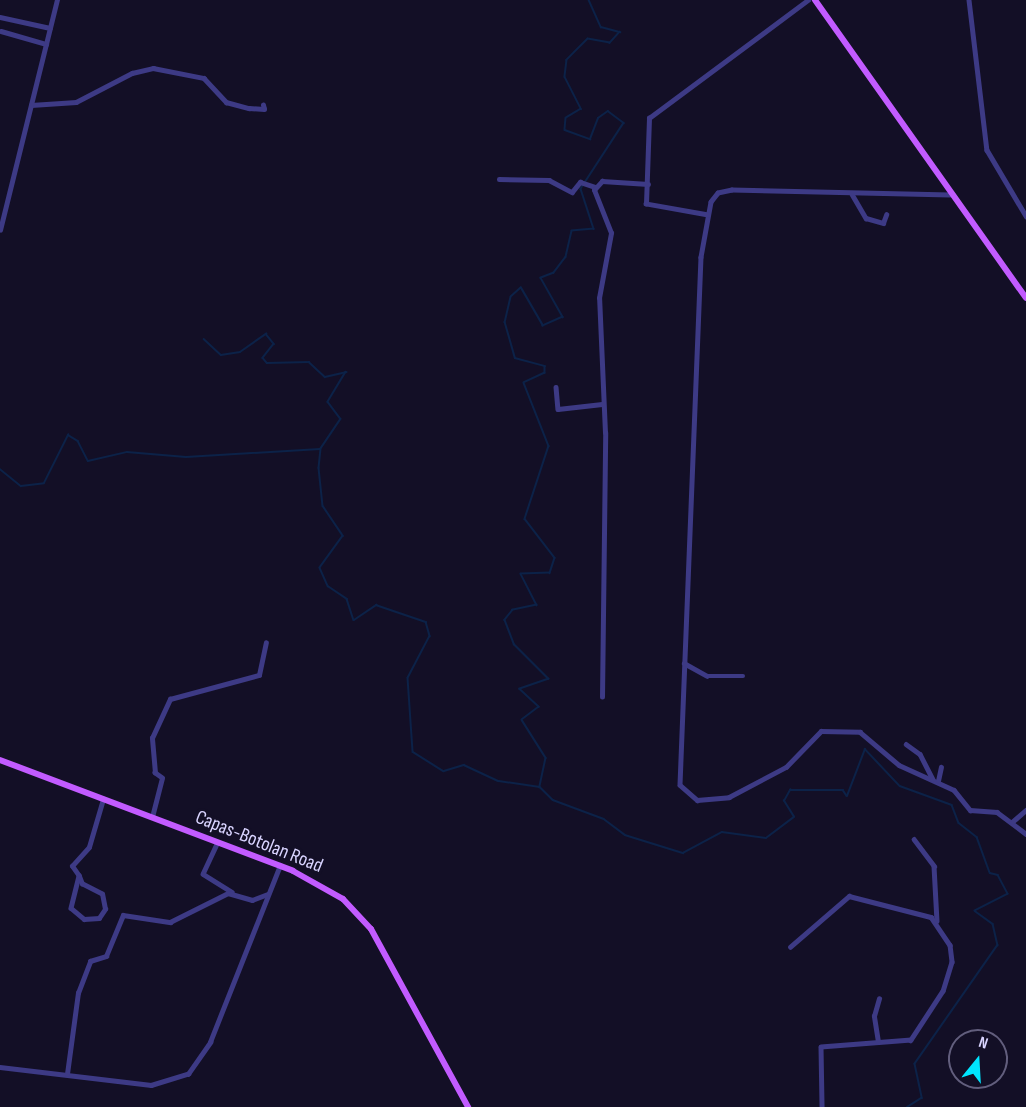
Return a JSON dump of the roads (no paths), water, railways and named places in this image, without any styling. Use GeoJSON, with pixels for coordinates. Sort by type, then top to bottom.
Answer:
{"type":"FeatureCollection","features":[{"type":"Feature","properties":{"kind":"main road"},"geometry":{"type":"LineString","coordinates":[[825,0],[816,2],[950,195],[1026,298]]}},
{"type":"Feature","properties":{"kind":"main road","name":"Capas-Botolan Road"},"geometry":{"type":"LineString","coordinates":[[0,760],[280,866],[330,890],[366,922],[468,1107]]}},
{"type":"Feature","properties":{"kind":"street"},"geometry":{"type":"LineString","coordinates":[[0,230],[2,214],[8,201],[57,0]]}},
{"type":"Feature","properties":{"kind":"street"},"geometry":{"type":"LineString","coordinates":[[708,215],[648,206],[650,116],[808,0]]}},
{"type":"Feature","properties":{"kind":"street"},"geometry":{"type":"LineString","coordinates":[[969,0],[987,150],[1026,216]]}},
{"type":"Feature","properties":{"kind":"street"},"geometry":{"type":"LineString","coordinates":[[0,16],[50,28]]}},
{"type":"Feature","properties":{"kind":"street"},"geometry":{"type":"LineString","coordinates":[[1,31],[46,44]]}},
{"type":"Feature","properties":{"kind":"street"},"geometry":{"type":"LineString","coordinates":[[30,105],[75,102],[132,73],[153,68],[204,78],[226,102],[264,110],[263,105]]}},
{"type":"Feature","properties":{"kind":"street"},"geometry":{"type":"LineString","coordinates":[[499,178],[549,180],[572,192],[602,181],[648,184]]}},
{"type":"Feature","properties":{"kind":"street"},"geometry":{"type":"LineString","coordinates":[[589,185],[611,233],[600,281],[602,697]]}},
{"type":"Feature","properties":{"kind":"street"},"geometry":{"type":"LineString","coordinates":[[950,195],[871,189],[852,194],[726,191],[713,199],[701,256],[679,781],[696,800],[745,791],[786,767],[828,729],[862,733],[892,760],[935,780],[970,810],[996,811],[1026,834]]}},
{"type":"Feature","properties":{"kind":"street"},"geometry":{"type":"LineString","coordinates":[[852,194],[866,218],[884,223],[886,215]]}},
{"type":"Feature","properties":{"kind":"street"},"geometry":{"type":"LineString","coordinates":[[0,198],[8,201]]}},
{"type":"Feature","properties":{"kind":"street"},"geometry":{"type":"LineString","coordinates":[[556,387],[558,408],[602,404]]}},
{"type":"Feature","properties":{"kind":"street"},"geometry":{"type":"LineString","coordinates":[[152,817],[162,778],[155,773],[152,735],[169,701],[260,675],[266,643]]}},
{"type":"Feature","properties":{"kind":"street"},"geometry":{"type":"LineString","coordinates":[[684,663],[707,676],[744,676]]}},
{"type":"Feature","properties":{"kind":"street"},"geometry":{"type":"LineString","coordinates":[[906,744],[920,754],[935,780]]}},
{"type":"Feature","properties":{"kind":"street"},"geometry":{"type":"LineString","coordinates":[[935,780],[941,767]]}},
{"type":"Feature","properties":{"kind":"street"},"geometry":{"type":"LineString","coordinates":[[79,876],[71,908],[84,919],[99,918],[105,909],[102,894],[85,886],[72,863],[89,847],[102,798]]}},
{"type":"Feature","properties":{"kind":"street"},"geometry":{"type":"LineString","coordinates":[[1012,822],[1026,810]]}},
{"type":"Feature","properties":{"kind":"street"},"geometry":{"type":"LineString","coordinates":[[822,1107],[821,1047],[911,1040],[943,991],[952,957],[937,921],[934,866],[914,839]]}},
{"type":"Feature","properties":{"kind":"street"},"geometry":{"type":"LineString","coordinates":[[218,842],[203,874],[234,893],[252,900],[268,894]]}},
{"type":"Feature","properties":{"kind":"street"},"geometry":{"type":"LineString","coordinates":[[0,1066],[151,1085],[170,1083],[195,1068],[280,866]]}},
{"type":"Feature","properties":{"kind":"street"},"geometry":{"type":"LineString","coordinates":[[67,1074],[78,993],[90,961],[106,956],[123,915],[170,922],[234,893]]}},
{"type":"Feature","properties":{"kind":"street"},"geometry":{"type":"LineString","coordinates":[[790,947],[849,896],[937,921]]}},
{"type":"Feature","properties":{"kind":"street"},"geometry":{"type":"LineString","coordinates":[[878,1042],[874,1016],[879,999]]}},
{"type":"Feature","properties":{"kind":"waterway"},"geometry":{"type":"LineString","coordinates":[[589,0],[601,27],[620,32],[610,43],[588,39],[567,60],[565,77],[581,109],[566,118],[565,130],[590,139],[598,118],[608,111],[624,123],[581,189],[594,229],[572,231],[566,257],[554,273],[541,278],[563,317],[543,326],[521,288],[511,297],[505,322],[515,358],[545,366],[545,373],[524,383],[549,446],[525,519],[555,558],[550,573],[521,574],[537,605],[513,610],[505,620],[514,644],[549,679],[520,689],[539,707],[522,720],[546,758],[540,787],[553,800],[604,819],[625,835],[683,853],[722,832],[766,838],[794,817],[784,801],[790,790],[843,790],[847,796],[865,749],[900,786],[952,805],[959,823],[977,837],[990,873],[998,875],[1008,894],[975,911],[993,924],[998,945],[915,1064],[922,1098],[908,1107]]}},
{"type":"Feature","properties":{"kind":"waterway"},"geometry":{"type":"LineString","coordinates":[[204,339],[221,355],[240,352],[266,334],[274,344],[263,358],[267,363],[309,362],[325,377],[346,372],[328,402],[341,419],[321,449],[319,468],[323,506],[343,536],[320,568],[328,586],[347,599],[354,620],[376,605],[426,622],[430,636],[408,678],[413,752],[444,771],[464,765],[499,781],[540,787]]}},
{"type":"Feature","properties":{"kind":"waterway"},"geometry":{"type":"LineString","coordinates":[[0,469],[21,486],[44,483],[68,435],[78,441],[88,461],[127,452],[186,457],[320,449]]}}]}
